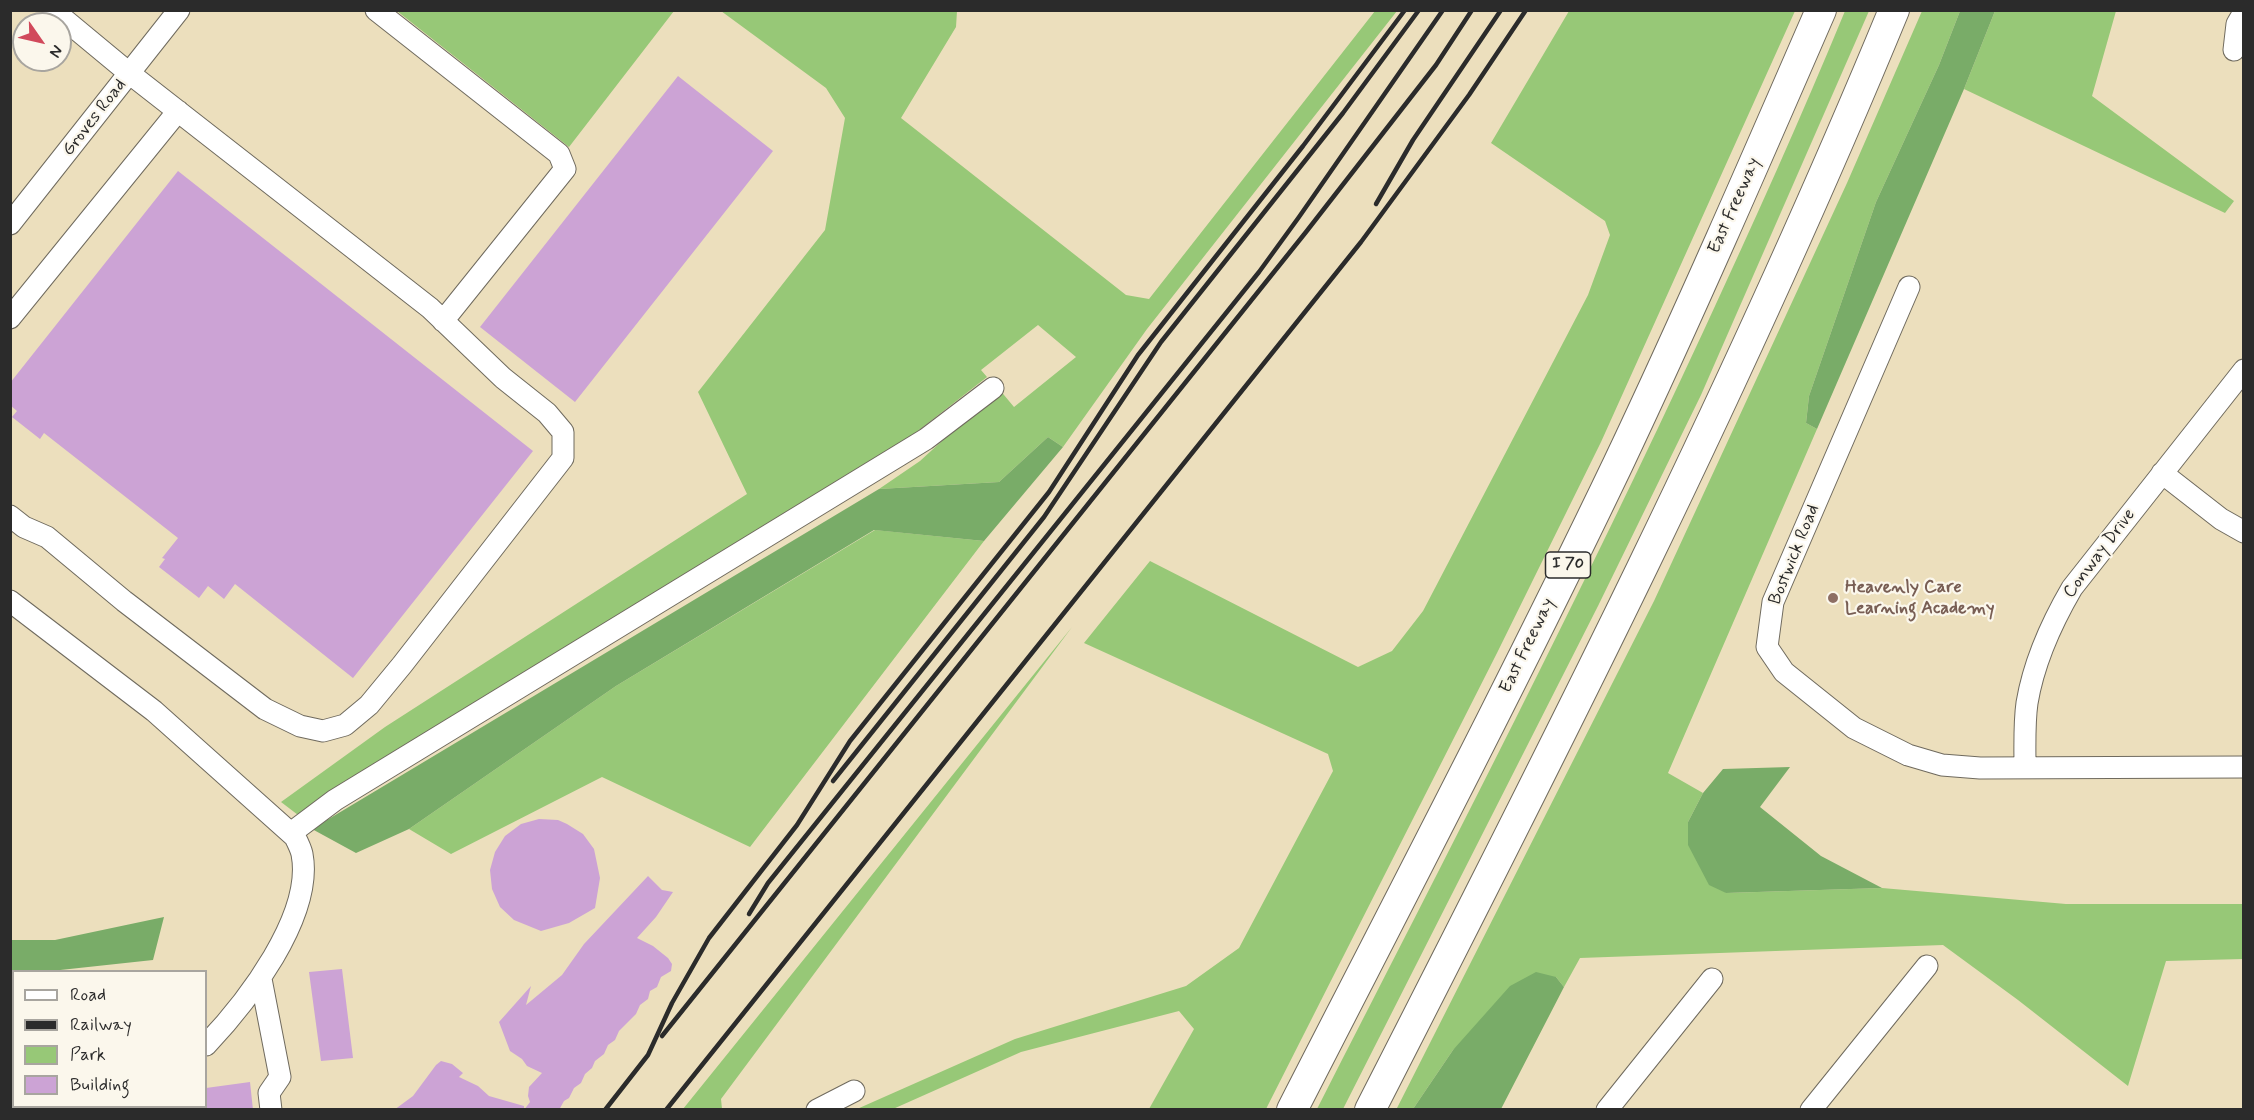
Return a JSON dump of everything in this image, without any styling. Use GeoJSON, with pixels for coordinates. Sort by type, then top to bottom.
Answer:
{"type":"FeatureCollection","features":[{"type":"Feature","properties":{"kind":"highway","name":"East Freeway"},"geometry":{"type":"LineString","coordinates":[[1293,1110],[1496,710],[1618,463],[1737,202],[1821,10]]}},
{"type":"Feature","properties":{"kind":"highway"},"geometry":{"type":"LineString","coordinates":[[1370,1110],[1570,715],[1708,433],[1835,153],[1894,10]]}},
{"type":"Feature","properties":{"kind":"street"},"geometry":{"type":"LineString","coordinates":[[10,516],[24,527],[47,537],[124,601],[265,709],[300,726],[323,731],[345,725],[369,705],[563,458],[562,432],[547,413],[503,378],[421,301],[129,74],[53,10]]}},
{"type":"Feature","properties":{"kind":"street","name":"Groves Road"},"geometry":{"type":"LineString","coordinates":[[10,224],[179,10]]}},
{"type":"Feature","properties":{"kind":"street"},"geometry":{"type":"LineString","coordinates":[[376,10],[559,154],[565,169],[443,321]]}},
{"type":"Feature","properties":{"kind":"street"},"geometry":{"type":"LineString","coordinates":[[2234,50],[2237,24],[2244,12]]}},
{"type":"Feature","properties":{"kind":"street"},"geometry":{"type":"LineString","coordinates":[[10,318],[178,111]]}},
{"type":"Feature","properties":{"kind":"street","name":"Bostwick Road"},"geometry":{"type":"LineString","coordinates":[[1909,287],[1773,602],[1767,647],[1784,672],[1854,728],[1908,755],[1942,765],[1980,768],[2244,767]]}},
{"type":"Feature","properties":{"kind":"street","name":"Conway Drive"},"geometry":{"type":"LineString","coordinates":[[2025,768],[2027,704],[2037,662],[2052,623],[2072,588],[2244,369]]}},
{"type":"Feature","properties":{"kind":"street"},"geometry":{"type":"LineString","coordinates":[[291,833],[335,800],[926,439],[993,388]]}},
{"type":"Feature","properties":{"kind":"street"},"geometry":{"type":"LineString","coordinates":[[2162,473],[2221,519],[2244,532]]}},
{"type":"Feature","properties":{"kind":"street"},"geometry":{"type":"LineString","coordinates":[[10,601],[154,711],[295,837],[302,853],[304,873],[297,903],[284,939],[261,979],[226,1024],[207,1044]]}},
{"type":"Feature","properties":{"kind":"street"},"geometry":{"type":"LineString","coordinates":[[1811,1110],[1927,966]]}},
{"type":"Feature","properties":{"kind":"street"},"geometry":{"type":"LineString","coordinates":[[261,979],[280,1077],[269,1094],[271,1110]]}},
{"type":"Feature","properties":{"kind":"street"},"geometry":{"type":"LineString","coordinates":[[1607,1110],[1712,979]]}},
{"type":"Feature","properties":{"kind":"street"},"geometry":{"type":"LineString","coordinates":[[817,1110],[854,1091]]}},
{"type":"Feature","properties":{"kind":"green space"},"geometry":{"type":"Polygon","coordinates":[[[397,11],[674,11],[569,147],[397,11]]]}},
{"type":"Feature","properties":{"kind":"green space"},"geometry":{"type":"Polygon","coordinates":[[[721,11],[957,11],[956,27],[901,118],[1126,295],[1149,299],[1375,11],[1397,11],[1147,329],[1063,447],[1048,437],[999,482],[879,489],[920,461],[999,389],[1014,407],[1076,357],[1038,325],[981,370],[987,377],[882,459],[302,818],[281,802],[385,727],[747,494],[698,392],[825,230],[845,118],[826,88],[721,11]]]}},
{"type":"Feature","properties":{"kind":"green space"},"geometry":{"type":"Polygon","coordinates":[[[1569,11],[1795,11],[1601,442],[1266,1109],[1149,1109],[1194,1029],[1179,1011],[1021,1052],[893,1109],[857,1109],[1015,1039],[1186,986],[1239,948],[1333,771],[1328,754],[1084,643],[1150,561],[1358,667],[1392,651],[1423,611],[1588,295],[1610,235],[1605,221],[1491,143],[1569,11]]]}},
{"type":"Feature","properties":{"kind":"green space"},"geometry":{"type":"Polygon","coordinates":[[[1845,11],[1869,11],[1701,395],[1598,606],[1343,1109],[1317,1109],[1611,526],[1759,211],[1845,11]]]}},
{"type":"Feature","properties":{"kind":"green space"},"geometry":{"type":"Polygon","coordinates":[[[1922,11],[1960,11],[1939,65],[1876,202],[1809,396],[1806,423],[1817,429],[1668,773],[1703,793],[1688,822],[1726,893],[1882,888],[2066,904],[2243,904],[2243,959],[2166,961],[2128,1086],[1943,945],[1580,958],[1564,987],[1556,977],[1453,1050],[1413,1109],[1396,1110],[1654,601],[1847,183],[1922,11]]]}},
{"type":"Feature","properties":{"kind":"green space"},"geometry":{"type":"Polygon","coordinates":[[[1960,11],[1995,11],[1964,89],[1817,429],[1806,423],[1809,396],[1876,202],[1939,65],[1960,11]]]}},
{"type":"Feature","properties":{"kind":"green space"},"geometry":{"type":"Polygon","coordinates":[[[1995,11],[2116,11],[2092,96],[2234,201],[2225,213],[1964,89],[1995,11]]]}},
{"type":"Feature","properties":{"kind":"green space"},"geometry":{"type":"Polygon","coordinates":[[[1048,437],[1063,447],[984,541],[874,530],[616,686],[409,829],[356,853],[312,829],[879,489],[999,482],[1048,437]]]}},
{"type":"Feature","properties":{"kind":"green space"},"geometry":{"type":"Polygon","coordinates":[[[875,530],[984,541],[750,847],[602,777],[451,854],[409,829],[616,686],[875,530]]]}},
{"type":"Feature","properties":{"kind":"green space"},"geometry":{"type":"Polygon","coordinates":[[[1072,627],[721,1099],[722,1109],[683,1109],[1072,627]]]}},
{"type":"Feature","properties":{"kind":"green space"},"geometry":{"type":"Polygon","coordinates":[[[1790,767],[1760,807],[1821,856],[1882,888],[1726,893],[1709,885],[1688,845],[1688,822],[1703,793],[1723,769],[1790,767]]]}},
{"type":"Feature","properties":{"kind":"green space"},"geometry":{"type":"Polygon","coordinates":[[[164,917],[153,960],[60,970],[12,970],[11,976],[11,940],[55,940],[164,917]]]}},
{"type":"Feature","properties":{"kind":"green space"},"geometry":{"type":"Polygon","coordinates":[[[1536,972],[1556,977],[1564,987],[1501,1109],[1413,1109],[1453,1050],[1510,986],[1536,972]]]}},
{"type":"Feature","properties":{"kind":"building"},"geometry":{"type":"Polygon","coordinates":[[[678,76],[773,151],[575,402],[480,327],[678,76]]]}},
{"type":"Feature","properties":{"kind":"building"},"geometry":{"type":"Polygon","coordinates":[[[178,171],[533,451],[353,678],[235,584],[224,599],[208,586],[199,598],[159,567],[165,559],[162,558],[178,538],[44,433],[40,439],[12,417],[17,411],[10,405],[10,383],[178,171]]]}},
{"type":"Feature","properties":{"kind":"building"},"geometry":{"type":"Polygon","coordinates":[[[539,819],[558,820],[583,834],[594,849],[600,878],[595,908],[569,923],[541,931],[514,920],[500,907],[492,889],[490,870],[495,852],[505,836],[521,824],[539,819]]]}},
{"type":"Feature","properties":{"kind":"building"},"geometry":{"type":"Polygon","coordinates":[[[648,876],[662,890],[673,892],[656,917],[637,938],[653,946],[668,958],[672,964],[671,971],[661,977],[657,987],[650,991],[648,999],[640,1005],[636,1014],[619,1031],[615,1040],[595,1061],[559,1110],[524,1110],[530,1102],[529,1087],[542,1073],[527,1066],[522,1059],[510,1051],[499,1022],[531,986],[526,1005],[562,975],[584,944],[648,876]]]}},
{"type":"Feature","properties":{"kind":"building"},"geometry":{"type":"Polygon","coordinates":[[[342,969],[353,1058],[321,1061],[309,972],[342,969]]]}},
{"type":"Feature","properties":{"kind":"building"},"geometry":{"type":"Polygon","coordinates":[[[441,1061],[452,1064],[463,1073],[459,1077],[478,1086],[489,1096],[524,1106],[524,1110],[394,1110],[413,1096],[441,1061]]]}},
{"type":"Feature","properties":{"kind":"building"},"geometry":{"type":"Polygon","coordinates":[[[250,1082],[253,1110],[206,1110],[207,1088],[250,1082]]]}},
{"type":"Feature","properties":{"kind":"railway"},"geometry":{"type":"LineString","coordinates":[[605,1110],[648,1055],[672,1003],[709,938],[797,825],[850,741],[1049,492],[1138,355],[1303,146],[1405,10]]}},
{"type":"Feature","properties":{"kind":"railway"},"geometry":{"type":"LineString","coordinates":[[833,781],[1044,517],[1161,342],[1343,113],[1419,10]]}},
{"type":"Feature","properties":{"kind":"railway"},"geometry":{"type":"LineString","coordinates":[[749,914],[768,883],[1259,272],[1443,10]]}},
{"type":"Feature","properties":{"kind":"railway"},"geometry":{"type":"LineString","coordinates":[[662,1036],[1306,232],[1436,65],[1472,10]]}},
{"type":"Feature","properties":{"kind":"railway"},"geometry":{"type":"LineString","coordinates":[[1376,204],[1413,140],[1501,10]]}},
{"type":"Feature","properties":{"kind":"railway"},"geometry":{"type":"LineString","coordinates":[[666,1110],[1361,242],[1469,95],[1526,10]]}},
{"type":"Feature","properties":{"kind":"place","name":"Heavenly Care Learning Academy"},"geometry":{"type":"Point","coordinates":[1833,598]}}]}
